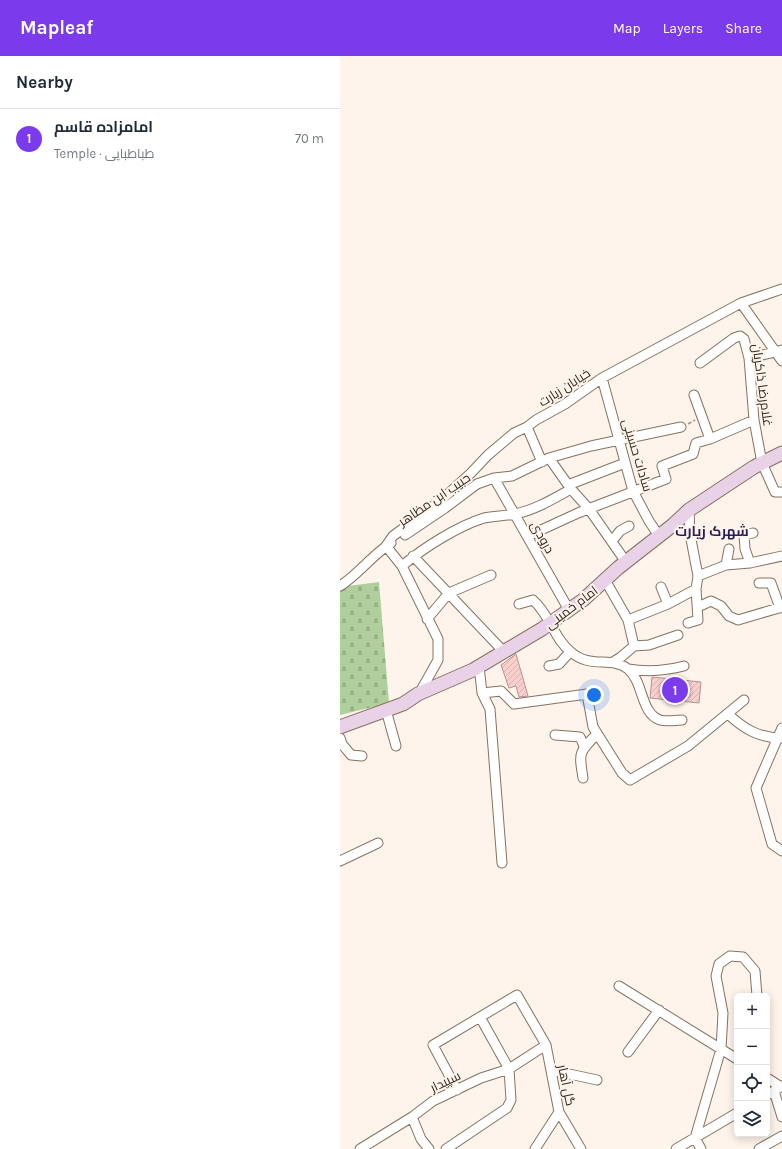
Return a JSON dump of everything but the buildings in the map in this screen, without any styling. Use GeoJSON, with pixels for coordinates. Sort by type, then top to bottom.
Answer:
{"type":"FeatureCollection","features":[{"type":"Feature","properties":{"kind":"street","name":"خیابان زیارت"},"geometry":{"type":"LineString","coordinates":[[386,546],[393,536],[440,501],[471,473],[493,450],[514,433],[527,427],[536,420],[565,404],[602,378],[741,303],[782,289]]}},
{"type":"Feature","properties":{"kind":"street"},"geometry":{"type":"LineString","coordinates":[[741,303],[778,351],[782,361]]}},
{"type":"Feature","properties":{"kind":"street","name":"غلام‌رضا ذاکریان"},"geometry":{"type":"LineString","coordinates":[[700,363],[734,338],[740,336],[744,339],[749,358],[754,420],[762,463],[774,492],[782,492]]}},
{"type":"Feature","properties":{"kind":"street"},"geometry":{"type":"LineString","coordinates":[[749,358],[778,351]]}},
{"type":"Feature","properties":{"kind":"street","name":"سادات حسینی"},"geometry":{"type":"LineString","coordinates":[[602,378],[633,491],[648,521],[659,536]]}},
{"type":"Feature","properties":{"kind":"street"},"geometry":{"type":"LineString","coordinates":[[694,395],[710,439]]}},
{"type":"Feature","properties":{"kind":"street"},"geometry":{"type":"LineString","coordinates":[[528,536],[589,509],[666,479],[662,466],[693,454],[696,443],[710,439],[754,420]]}},
{"type":"Feature","properties":{"kind":"street"},"geometry":{"type":"LineString","coordinates":[[527,427],[546,460],[589,509],[626,562]]}},
{"type":"Feature","properties":{"kind":"street","name":"حبیب ابن مظاهر"},"geometry":{"type":"LineString","coordinates":[[386,546],[428,520],[477,484],[494,478],[512,476],[546,460],[591,446],[681,427]]}},
{"type":"Feature","properties":{"kind":"street","name":"امام خمینی"},"geometry":{"type":"LineString","coordinates":[[340,727],[403,704],[418,694],[479,666],[504,652],[583,600],[604,580],[659,536],[688,510],[762,463],[782,453]]}},
{"type":"Feature","properties":{"kind":"street"},"geometry":{"type":"LineString","coordinates":[[402,566],[413,556],[455,531],[485,518],[515,514],[529,510],[569,487],[625,463]]}},
{"type":"Feature","properties":{"kind":"street","name":"درودی"},"geometry":{"type":"LineString","coordinates":[[494,478],[569,610]]}},
{"type":"Feature","properties":{"kind":"street"},"geometry":{"type":"LineString","coordinates":[[688,510],[690,534],[698,576],[696,589],[698,620],[688,623]]}},
{"type":"Feature","properties":{"kind":"street"},"geometry":{"type":"LineString","coordinates":[[612,541],[620,531],[629,526]]}},
{"type":"Feature","properties":{"kind":"street"},"geometry":{"type":"LineString","coordinates":[[750,563],[745,549],[744,535],[753,533]]}},
{"type":"Feature","properties":{"kind":"street"},"geometry":{"type":"LineString","coordinates":[[340,586],[350,580],[386,546],[402,566],[438,639],[438,660],[418,694]]}},
{"type":"Feature","properties":{"kind":"street"},"geometry":{"type":"LineString","coordinates":[[726,565],[729,549]]}},
{"type":"Feature","properties":{"kind":"street"},"geometry":{"type":"LineString","coordinates":[[413,556],[504,652]]}},
{"type":"Feature","properties":{"kind":"street"},"geometry":{"type":"LineString","coordinates":[[698,576],[726,565],[750,563],[782,556]]}},
{"type":"Feature","properties":{"kind":"street"},"geometry":{"type":"LineString","coordinates":[[427,618],[449,593],[491,575]]}},
{"type":"Feature","properties":{"kind":"street"},"geometry":{"type":"LineString","coordinates":[[604,580],[628,620],[634,646]]}},
{"type":"Feature","properties":{"kind":"street"},"geometry":{"type":"LineString","coordinates":[[698,607],[711,601],[721,606],[730,616],[738,620],[781,607],[771,583],[759,583]]}},
{"type":"Feature","properties":{"kind":"street"},"geometry":{"type":"LineString","coordinates":[[661,587],[668,604]]}},
{"type":"Feature","properties":{"kind":"street"},"geometry":{"type":"LineString","coordinates":[[628,620],[668,604],[696,589]]}},
{"type":"Feature","properties":{"kind":"street"},"geometry":{"type":"LineString","coordinates":[[519,604],[533,600],[541,607],[560,640],[570,652],[584,660],[600,663],[613,662],[634,646],[650,645],[678,635]]}},
{"type":"Feature","properties":{"kind":"street"},"geometry":{"type":"LineString","coordinates":[[549,666],[559,664],[570,652]]}},
{"type":"Feature","properties":{"kind":"street"},"geometry":{"type":"LineString","coordinates":[[613,662],[628,669],[646,671],[670,670],[684,666]]}},
{"type":"Feature","properties":{"kind":"street"},"geometry":{"type":"LineString","coordinates":[[479,666],[482,693],[490,709],[502,863]]}},
{"type":"Feature","properties":{"kind":"street"},"geometry":{"type":"LineString","coordinates":[[628,669],[637,680],[650,712],[660,720],[682,720]]}},
{"type":"Feature","properties":{"kind":"street"},"geometry":{"type":"LineString","coordinates":[[482,693],[501,691],[514,704],[587,694],[593,727],[622,773],[630,780],[688,746],[744,700]]}},
{"type":"Feature","properties":{"kind":"street"},"geometry":{"type":"LineString","coordinates":[[386,710],[396,746]]}},
{"type":"Feature","properties":{"kind":"street"},"geometry":{"type":"LineString","coordinates":[[728,714],[743,728],[757,734],[780,738]]}},
{"type":"Feature","properties":{"kind":"street"},"geometry":{"type":"LineString","coordinates":[[782,728],[780,738],[756,788],[772,844],[782,851]]}},
{"type":"Feature","properties":{"kind":"street"},"geometry":{"type":"LineString","coordinates":[[555,734],[580,737],[584,746]]}},
{"type":"Feature","properties":{"kind":"street"},"geometry":{"type":"LineString","coordinates":[[583,778],[580,756],[584,746],[597,734]]}},
{"type":"Feature","properties":{"kind":"street"},"geometry":{"type":"LineString","coordinates":[[340,738],[342,744],[351,755],[362,756]]}},
{"type":"Feature","properties":{"kind":"street"},"geometry":{"type":"LineString","coordinates":[[340,862],[378,843]]}},
{"type":"Feature","properties":{"kind":"street"},"geometry":{"type":"LineString","coordinates":[[701,1149],[695,1138],[721,1049],[723,1013],[716,976],[720,964],[730,956],[743,957],[755,971],[757,993]]}},
{"type":"Feature","properties":{"kind":"street"},"geometry":{"type":"LineString","coordinates":[[619,986],[734,1057]]}},
{"type":"Feature","properties":{"kind":"street","name":"گل آهار"},"geometry":{"type":"LineString","coordinates":[[480,1017],[517,995],[546,1045],[559,1112],[581,1149]]}},
{"type":"Feature","properties":{"kind":"street"},"geometry":{"type":"LineString","coordinates":[[628,1052],[658,1010]]}},
{"type":"Feature","properties":{"kind":"street"},"geometry":{"type":"LineString","coordinates":[[446,1149],[507,1108],[511,1100],[509,1069],[480,1017],[432,1045],[457,1090]]}},
{"type":"Feature","properties":{"kind":"street","name":"سپیدار"},"geometry":{"type":"LineString","coordinates":[[360,1149],[412,1117],[433,1101],[481,1078],[509,1069],[546,1045]]}},
{"type":"Feature","properties":{"kind":"street"},"geometry":{"type":"LineString","coordinates":[[551,1070],[596,1080]]}},
{"type":"Feature","properties":{"kind":"street"},"geometry":{"type":"LineString","coordinates":[[776,1090],[782,1117]]}},
{"type":"Feature","properties":{"kind":"street"},"geometry":{"type":"LineString","coordinates":[[535,1149],[559,1112]]}},
{"type":"Feature","properties":{"kind":"street"},"geometry":{"type":"LineString","coordinates":[[676,1149],[734,1115]]}},
{"type":"Feature","properties":{"kind":"street"},"geometry":{"type":"LineString","coordinates":[[412,1117],[421,1139],[429,1149]]}},
{"type":"Feature","properties":{"kind":"street"},"geometry":{"type":"LineString","coordinates":[[758,1149],[782,1136]]}},
{"type":"Feature","properties":{"kind":"path"},"geometry":{"type":"LineString","coordinates":[[681,427],[703,417]]}},
{"type":"Feature","properties":{"kind":"green space"},"geometry":{"type":"Polygon","coordinates":[[[379,582],[389,703],[340,715],[340,587],[379,582]]]}},
{"type":"Feature","properties":{"kind":"place","name":"امامزاده قاسم"},"geometry":{"type":"Point","coordinates":[675,690]}},
{"type":"Feature","properties":{"kind":"district","name":"شهرک زیارت"},"geometry":{"type":"Point","coordinates":[712,531]}}]}
